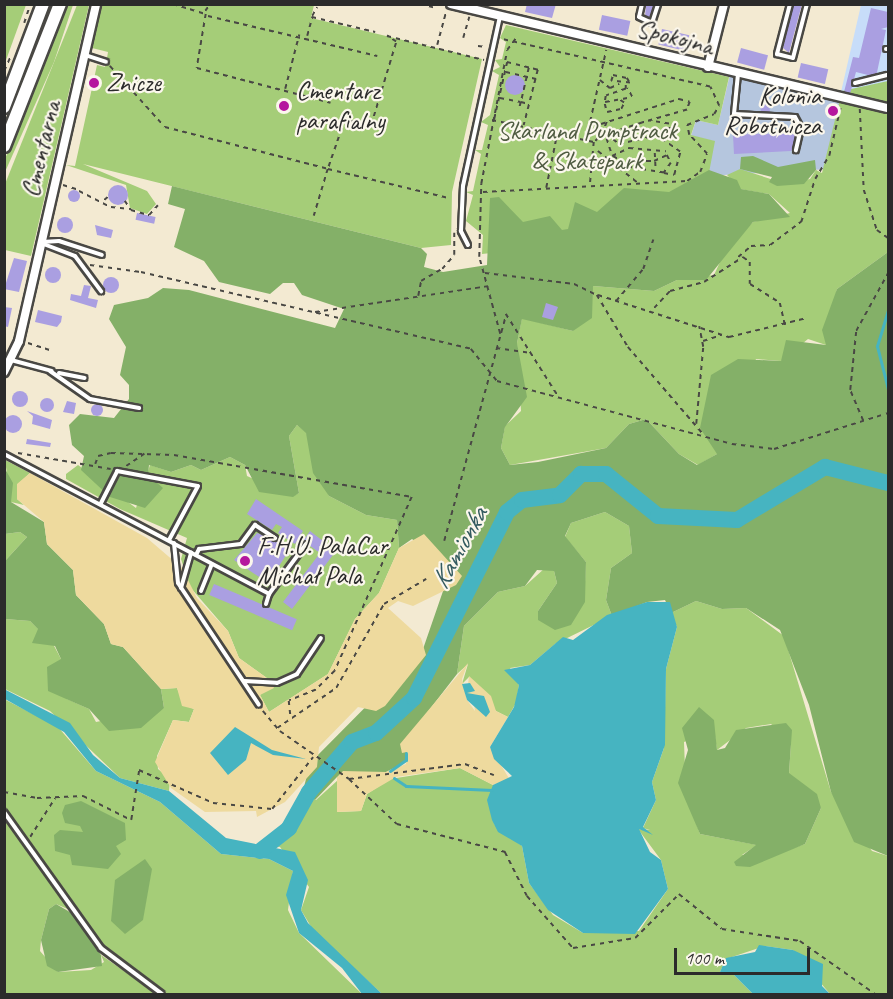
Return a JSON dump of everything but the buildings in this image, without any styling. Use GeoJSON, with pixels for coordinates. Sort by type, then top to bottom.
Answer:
{"type":"FeatureCollection","features":[{"type":"Feature","properties":{"kind":"main road"},"geometry":{"type":"LineString","coordinates":[[4,107],[43,4]]}},
{"type":"Feature","properties":{"kind":"main road"},"geometry":{"type":"LineString","coordinates":[[4,146],[60,4]]}},
{"type":"Feature","properties":{"kind":"street","name":"Cmentarna"},"geometry":{"type":"LineString","coordinates":[[5,372],[19,341],[96,4]]}},
{"type":"Feature","properties":{"kind":"street"},"geometry":{"type":"LineString","coordinates":[[708,67],[724,4]]}},
{"type":"Feature","properties":{"kind":"street","name":"Spokojna"},"geometry":{"type":"LineString","coordinates":[[451,8],[500,16],[888,108]]}},
{"type":"Feature","properties":{"kind":"lane"},"geometry":{"type":"LineString","coordinates":[[642,4],[639,17],[652,23],[658,4]]}},
{"type":"Feature","properties":{"kind":"lane"},"geometry":{"type":"LineString","coordinates":[[790,4],[777,54],[793,58],[807,4]]}},
{"type":"Feature","properties":{"kind":"lane"},"geometry":{"type":"LineString","coordinates":[[468,245],[461,231],[463,186],[500,16]]}},
{"type":"Feature","properties":{"kind":"lane"},"geometry":{"type":"LineString","coordinates":[[85,55],[106,62]]}},
{"type":"Feature","properties":{"kind":"lane"},"geometry":{"type":"LineString","coordinates":[[738,74],[734,114],[795,117],[801,128],[796,150]]}},
{"type":"Feature","properties":{"kind":"lane"},"geometry":{"type":"LineString","coordinates":[[855,83],[888,75]]}},
{"type":"Feature","properties":{"kind":"lane"},"geometry":{"type":"LineString","coordinates":[[41,243],[59,241],[102,255]]}},
{"type":"Feature","properties":{"kind":"lane"},"geometry":{"type":"LineString","coordinates":[[41,243],[63,248],[83,263],[101,291]]}},
{"type":"Feature","properties":{"kind":"lane"},"geometry":{"type":"LineString","coordinates":[[12,360],[85,378]]}},
{"type":"Feature","properties":{"kind":"lane"},"geometry":{"type":"LineString","coordinates":[[50,371],[90,399],[139,408]]}},
{"type":"Feature","properties":{"kind":"lane"},"geometry":{"type":"LineString","coordinates":[[5,454],[269,594]]}},
{"type":"Feature","properties":{"kind":"lane"},"geometry":{"type":"LineString","coordinates":[[101,503],[117,471],[198,486],[171,541],[172,565],[181,588],[259,705]]}},
{"type":"Feature","properties":{"kind":"lane"},"geometry":{"type":"LineString","coordinates":[[181,588],[193,554],[199,549],[241,544],[255,525],[275,538]]}},
{"type":"Feature","properties":{"kind":"lane"},"geometry":{"type":"LineString","coordinates":[[266,604],[269,594],[306,544]]}},
{"type":"Feature","properties":{"kind":"lane"},"geometry":{"type":"LineString","coordinates":[[201,591],[212,564]]}},
{"type":"Feature","properties":{"kind":"lane"},"geometry":{"type":"LineString","coordinates":[[244,680],[277,683],[297,674],[321,639]]}},
{"type":"Feature","properties":{"kind":"lane"},"geometry":{"type":"LineString","coordinates":[[4,812],[100,948],[162,994]]}},
{"type":"Feature","properties":{"kind":"path"},"geometry":{"type":"LineString","coordinates":[[22,26],[30,4]]}},
{"type":"Feature","properties":{"kind":"path"},"geometry":{"type":"LineString","coordinates":[[174,4],[307,36],[378,56]]}},
{"type":"Feature","properties":{"kind":"path"},"geometry":{"type":"LineString","coordinates":[[210,4],[206,11],[207,17],[196,67],[331,103]]}},
{"type":"Feature","properties":{"kind":"path"},"geometry":{"type":"LineString","coordinates":[[420,4],[436,8]]}},
{"type":"Feature","properties":{"kind":"path"},"geometry":{"type":"LineString","coordinates":[[307,36],[317,7]]}},
{"type":"Feature","properties":{"kind":"path"},"geometry":{"type":"LineString","coordinates":[[437,46],[451,8]]}},
{"type":"Feature","properties":{"kind":"path"},"geometry":{"type":"LineString","coordinates":[[207,17],[210,14]]}},
{"type":"Feature","properties":{"kind":"path"},"geometry":{"type":"LineString","coordinates":[[460,14],[479,18]]}},
{"type":"Feature","properties":{"kind":"path"},"geometry":{"type":"LineString","coordinates":[[463,38],[470,16]]}},
{"type":"Feature","properties":{"kind":"path"},"geometry":{"type":"LineString","coordinates":[[312,17],[375,32]]}},
{"type":"Feature","properties":{"kind":"path"},"geometry":{"type":"LineString","coordinates":[[371,126],[396,42],[387,33],[437,46],[484,62]]}},
{"type":"Feature","properties":{"kind":"path"},"geometry":{"type":"LineString","coordinates":[[285,90],[299,34]]}},
{"type":"Feature","properties":{"kind":"path"},"geometry":{"type":"LineString","coordinates":[[483,192],[678,183],[700,172],[707,154],[688,134],[687,125],[714,114],[718,97],[710,87],[516,38],[501,37]]}},
{"type":"Feature","properties":{"kind":"path"},"geometry":{"type":"LineString","coordinates":[[500,334],[479,247],[483,192],[493,120],[507,50],[516,38]]}},
{"type":"Feature","properties":{"kind":"path"},"geometry":{"type":"LineString","coordinates":[[478,46],[488,44]]}},
{"type":"Feature","properties":{"kind":"path"},"geometry":{"type":"LineString","coordinates":[[586,140],[607,49]]}},
{"type":"Feature","properties":{"kind":"path"},"geometry":{"type":"LineString","coordinates":[[4,71],[13,52]]}},
{"type":"Feature","properties":{"kind":"path"},"geometry":{"type":"LineString","coordinates":[[106,62],[165,127],[449,198]]}},
{"type":"Feature","properties":{"kind":"path"},"geometry":{"type":"LineString","coordinates":[[493,120],[507,62],[538,70],[524,126]]}},
{"type":"Feature","properties":{"kind":"path"},"geometry":{"type":"LineString","coordinates":[[514,74],[516,64]]}},
{"type":"Feature","properties":{"kind":"path"},"geometry":{"type":"LineString","coordinates":[[519,110],[529,67]]}},
{"type":"Feature","properties":{"kind":"path"},"geometry":{"type":"LineString","coordinates":[[505,71],[536,79]]}},
{"type":"Feature","properties":{"kind":"path"},"geometry":{"type":"LineString","coordinates":[[606,104],[618,99],[633,95],[626,86],[610,76],[629,79],[626,86],[604,97],[605,112],[621,109],[624,103],[618,99]]}},
{"type":"Feature","properties":{"kind":"path"},"geometry":{"type":"LineString","coordinates":[[600,80],[614,93]]}},
{"type":"Feature","properties":{"kind":"path"},"geometry":{"type":"LineString","coordinates":[[610,88],[619,83]]}},
{"type":"Feature","properties":{"kind":"path"},"geometry":{"type":"LineString","coordinates":[[522,95],[531,97]]}},
{"type":"Feature","properties":{"kind":"path"},"geometry":{"type":"LineString","coordinates":[[499,97],[530,104]]}},
{"type":"Feature","properties":{"kind":"path"},"geometry":{"type":"LineString","coordinates":[[601,124],[679,99],[690,102],[687,110],[650,121],[620,130],[613,139],[619,144],[669,134],[671,126],[650,121]]}},
{"type":"Feature","properties":{"kind":"path"},"geometry":{"type":"LineString","coordinates":[[653,309],[670,291],[704,282],[751,246],[770,244],[801,222],[814,179],[829,156],[843,99]]}},
{"type":"Feature","properties":{"kind":"path"},"geometry":{"type":"LineString","coordinates":[[860,103],[864,190],[877,230],[888,238]]}},
{"type":"Feature","properties":{"kind":"path"},"geometry":{"type":"LineString","coordinates":[[314,216],[345,120],[381,129]]}},
{"type":"Feature","properties":{"kind":"path"},"geometry":{"type":"LineString","coordinates":[[493,120],[594,142]]}},
{"type":"Feature","properties":{"kind":"path"},"geometry":{"type":"LineString","coordinates":[[607,122],[605,131],[612,156],[620,162],[657,172],[676,173],[680,155],[659,137]]}},
{"type":"Feature","properties":{"kind":"path"},"geometry":{"type":"LineString","coordinates":[[594,142],[605,131]]}},
{"type":"Feature","properties":{"kind":"path"},"geometry":{"type":"LineString","coordinates":[[546,189],[558,134]]}},
{"type":"Feature","properties":{"kind":"path"},"geometry":{"type":"LineString","coordinates":[[594,142],[597,150],[638,184]]}},
{"type":"Feature","properties":{"kind":"path"},"geometry":{"type":"LineString","coordinates":[[612,156],[629,148],[655,151],[675,149]]}},
{"type":"Feature","properties":{"kind":"path"},"geometry":{"type":"LineString","coordinates":[[590,186],[597,150]]}},
{"type":"Feature","properties":{"kind":"path"},"geometry":{"type":"LineString","coordinates":[[655,151],[654,161],[657,172]]}},
{"type":"Feature","properties":{"kind":"path"},"geometry":{"type":"LineString","coordinates":[[664,172],[671,163],[666,151]]}},
{"type":"Feature","properties":{"kind":"path"},"geometry":{"type":"LineString","coordinates":[[620,162],[654,161],[667,155]]}},
{"type":"Feature","properties":{"kind":"path"},"geometry":{"type":"LineString","coordinates":[[60,184],[104,201],[152,215],[158,204]]}},
{"type":"Feature","properties":{"kind":"path"},"geometry":{"type":"LineString","coordinates":[[104,201],[105,194],[110,195]]}},
{"type":"Feature","properties":{"kind":"path"},"geometry":{"type":"LineString","coordinates":[[125,201],[130,209]]}},
{"type":"Feature","properties":{"kind":"path"},"geometry":{"type":"LineString","coordinates":[[418,296],[421,280],[442,270],[454,255],[454,231]]}},
{"type":"Feature","properties":{"kind":"path"},"geometry":{"type":"LineString","coordinates":[[616,301],[643,269],[653,240]]}},
{"type":"Feature","properties":{"kind":"path"},"geometry":{"type":"LineString","coordinates":[[738,257],[750,262],[750,284],[780,303],[785,325]]}},
{"type":"Feature","properties":{"kind":"path"},"geometry":{"type":"LineString","coordinates":[[83,263],[471,349],[497,381],[706,436],[774,449],[888,412]]}},
{"type":"Feature","properties":{"kind":"path"},"geometry":{"type":"LineString","coordinates":[[484,273],[574,284],[597,295],[653,309],[722,335],[744,337],[807,318]]}},
{"type":"Feature","properties":{"kind":"path"},"geometry":{"type":"LineString","coordinates":[[863,421],[850,390],[856,331],[888,273]]}},
{"type":"Feature","properties":{"kind":"path"},"geometry":{"type":"LineString","coordinates":[[309,312],[371,308],[418,296],[489,286]]}},
{"type":"Feature","properties":{"kind":"path"},"geometry":{"type":"LineString","coordinates":[[597,295],[628,346],[706,436]]}},
{"type":"Feature","properties":{"kind":"path"},"geometry":{"type":"LineString","coordinates":[[444,541],[506,314],[531,353],[546,384],[560,397]]}},
{"type":"Feature","properties":{"kind":"path"},"geometry":{"type":"LineString","coordinates":[[696,425],[702,341],[699,326]]}},
{"type":"Feature","properties":{"kind":"path"},"geometry":{"type":"LineString","coordinates":[[702,341],[722,335]]}},
{"type":"Feature","properties":{"kind":"path"},"geometry":{"type":"LineString","coordinates":[[19,341],[53,351]]}},
{"type":"Feature","properties":{"kind":"path"},"geometry":{"type":"LineString","coordinates":[[496,348],[531,353]]}},
{"type":"Feature","properties":{"kind":"path"},"geometry":{"type":"LineString","coordinates":[[95,464],[98,456],[111,453],[230,462],[412,497],[335,671],[316,690],[289,701],[291,719]]}},
{"type":"Feature","properties":{"kind":"path"},"geometry":{"type":"LineString","coordinates":[[5,454],[95,464],[117,471],[145,454]]}},
{"type":"Feature","properties":{"kind":"path"},"geometry":{"type":"LineString","coordinates":[[277,728],[336,688],[384,604],[426,579]]}},
{"type":"Feature","properties":{"kind":"path"},"geometry":{"type":"LineString","coordinates":[[263,711],[277,728],[314,757],[349,779],[397,824],[497,847],[510,858],[528,896],[566,944],[597,946],[648,931],[679,894],[711,922],[731,930],[800,941],[875,994]]}},
{"type":"Feature","properties":{"kind":"path"},"geometry":{"type":"LineString","coordinates":[[4,792],[55,797],[83,796],[131,820],[139,770],[213,803],[272,809],[314,757]]}},
{"type":"Feature","properties":{"kind":"path"},"geometry":{"type":"LineString","coordinates":[[349,779],[465,764],[494,775]]}},
{"type":"Feature","properties":{"kind":"path"},"geometry":{"type":"LineString","coordinates":[[28,843],[55,797]]}},
{"type":"Feature","properties":{"kind":"shaded area"},"geometry":{"type":"Polygon","coordinates":[[[861,5],[888,5],[888,102],[841,92],[861,5]]]}},
{"type":"Feature","properties":{"kind":"shaded area"},"geometry":{"type":"Polygon","coordinates":[[[730,74],[846,102],[830,169],[706,176],[691,136],[696,120],[718,125],[730,74]]]}},
{"type":"Feature","properties":{"kind":"green space"},"geometry":{"type":"Polygon","coordinates":[[[5,5],[26,5],[5,63],[5,5]]]}},
{"type":"Feature","properties":{"kind":"green space"},"geometry":{"type":"Polygon","coordinates":[[[67,5],[73,5],[54,62],[5,172],[5,159],[67,5]]]}},
{"type":"Feature","properties":{"kind":"green space"},"geometry":{"type":"Polygon","coordinates":[[[77,5],[89,5],[31,256],[5,250],[5,184],[77,5]]]}},
{"type":"Feature","properties":{"kind":"green space","name":"Cmentarz parafialny"},"geometry":{"type":"Polygon","coordinates":[[[102,5],[314,5],[311,18],[482,59],[452,192],[451,245],[421,248],[83,164],[147,191],[156,204],[147,214],[130,208],[126,185],[66,165],[75,166],[97,65],[105,67],[108,52],[92,48],[102,5]]]}},
{"type":"Feature","properties":{"kind":"green space","name":"Skarland Pumptrack & Skatepark"},"geometry":{"type":"Polygon","coordinates":[[[506,25],[729,77],[718,125],[696,120],[691,135],[715,141],[698,231],[482,254],[483,235],[466,221],[473,195],[466,192],[473,191],[481,154],[475,150],[482,150],[488,125],[481,122],[490,115],[499,75],[492,71],[500,67],[495,60],[502,59],[506,42],[500,38],[506,25]]]}},
{"type":"Feature","properties":{"kind":"green space"},"geometry":{"type":"Polygon","coordinates":[[[888,81],[888,252],[837,289],[826,345],[808,339],[781,361],[756,359],[717,454],[698,465],[679,454],[646,419],[629,424],[606,448],[510,465],[501,448],[505,426],[521,411],[517,343],[522,318],[573,331],[593,286],[654,291],[677,280],[714,275],[725,251],[753,222],[790,213],[769,194],[740,189],[727,175],[740,169],[786,184],[810,179],[816,170],[822,173],[842,91],[888,81]]]}},
{"type":"Feature","properties":{"kind":"green space"},"geometry":{"type":"Polygon","coordinates":[[[753,156],[778,167],[815,160],[816,170],[804,184],[777,186],[769,182],[772,177],[740,169],[741,157],[753,156]]]}},
{"type":"Feature","properties":{"kind":"green space"},"geometry":{"type":"Polygon","coordinates":[[[709,170],[737,180],[741,189],[769,194],[790,217],[753,222],[706,280],[677,280],[654,291],[593,286],[592,318],[573,331],[522,319],[517,343],[527,397],[505,427],[501,448],[510,465],[538,462],[606,448],[629,424],[646,419],[679,454],[697,465],[717,454],[700,428],[711,375],[738,359],[781,361],[786,340],[826,345],[822,330],[837,289],[888,252],[888,856],[854,842],[831,792],[809,705],[780,630],[746,608],[722,609],[696,601],[671,613],[665,600],[647,602],[612,616],[606,600],[611,568],[632,553],[629,526],[605,512],[571,523],[565,536],[586,562],[585,602],[571,625],[555,630],[538,620],[538,611],[557,583],[554,571],[537,570],[525,586],[498,592],[464,626],[457,674],[406,740],[408,761],[386,772],[337,777],[315,800],[302,795],[310,763],[423,649],[451,568],[412,539],[399,548],[397,520],[366,515],[329,496],[313,473],[306,433],[297,425],[289,436],[299,493],[293,497],[259,492],[245,465],[230,457],[201,470],[191,465],[171,472],[149,465],[148,475],[163,488],[145,508],[110,497],[81,470],[84,456],[72,445],[69,425],[80,414],[114,418],[129,399],[129,385],[120,375],[126,347],[109,319],[114,305],[148,298],[163,288],[189,290],[335,328],[344,309],[302,295],[294,283],[283,283],[270,294],[219,282],[204,261],[174,247],[185,209],[168,204],[172,186],[421,248],[427,254],[424,267],[443,272],[487,265],[490,198],[499,197],[523,222],[550,216],[562,230],[568,229],[575,202],[597,212],[624,188],[669,192],[709,170]]]}},
{"type":"Feature","properties":{"kind":"green space"},"geometry":{"type":"Polygon","coordinates":[[[297,425],[306,432],[329,496],[366,515],[397,520],[399,548],[379,593],[355,619],[328,674],[269,712],[260,695],[271,681],[239,658],[228,631],[190,587],[181,559],[187,538],[120,509],[66,479],[66,474],[78,465],[136,508],[150,465],[171,472],[191,465],[201,470],[230,457],[245,465],[247,476],[293,496],[299,493],[289,436],[297,425]]]}},
{"type":"Feature","properties":{"kind":"green space"},"geometry":{"type":"Polygon","coordinates":[[[5,460],[30,473],[18,484],[17,499],[24,505],[11,502],[5,460]]]}},
{"type":"Feature","properties":{"kind":"green space"},"geometry":{"type":"Polygon","coordinates":[[[4,467],[13,483],[11,502],[44,522],[47,544],[73,570],[76,595],[104,624],[111,644],[123,647],[161,689],[164,708],[141,728],[109,731],[89,709],[48,691],[47,667],[61,659],[55,646],[32,643],[38,629],[30,621],[5,619],[5,561],[27,537],[20,532],[5,534],[4,467]]]}},
{"type":"Feature","properties":{"kind":"green space"},"geometry":{"type":"Polygon","coordinates":[[[605,512],[629,526],[632,553],[611,568],[606,600],[612,616],[555,644],[530,665],[510,668],[519,685],[516,703],[508,717],[496,711],[469,677],[462,684],[468,664],[457,674],[464,626],[498,592],[525,586],[545,568],[554,571],[557,583],[538,611],[584,602],[586,562],[565,537],[571,523],[605,512]]]}},
{"type":"Feature","properties":{"kind":"green space"},"geometry":{"type":"Polygon","coordinates":[[[20,532],[27,537],[5,561],[5,534],[20,532]]]}},
{"type":"Feature","properties":{"kind":"green space"},"geometry":{"type":"Polygon","coordinates":[[[696,601],[722,609],[746,608],[784,636],[831,792],[872,851],[888,856],[888,994],[830,994],[793,950],[765,946],[726,959],[720,972],[732,973],[753,994],[382,994],[313,930],[301,910],[309,887],[280,847],[273,846],[308,800],[316,800],[338,780],[337,812],[361,811],[367,794],[390,779],[460,768],[493,785],[494,824],[522,846],[529,883],[553,915],[583,933],[639,931],[668,889],[661,860],[638,829],[650,830],[643,828],[656,800],[652,782],[664,748],[666,669],[677,627],[671,613],[696,601]],[[771,724],[746,728],[717,750],[714,730],[684,742],[686,795],[700,834],[757,845],[742,855],[773,855],[805,844],[821,808],[789,774],[791,743],[771,724]]]}},
{"type":"Feature","properties":{"kind":"green space"},"geometry":{"type":"Polygon","coordinates":[[[5,619],[30,621],[52,642],[61,659],[67,699],[89,709],[96,722],[164,708],[161,689],[177,688],[184,705],[194,709],[189,722],[173,720],[157,756],[158,769],[170,779],[169,791],[120,778],[50,711],[5,689],[5,619]]]}},
{"type":"Feature","properties":{"kind":"green space"},"geometry":{"type":"Polygon","coordinates":[[[4,699],[58,727],[96,771],[160,802],[221,854],[269,859],[293,871],[288,910],[299,933],[362,994],[164,994],[106,951],[5,808],[4,699]]]}},
{"type":"Feature","properties":{"kind":"green space"},"geometry":{"type":"Polygon","coordinates":[[[699,707],[714,720],[717,750],[725,748],[736,730],[786,723],[792,730],[789,773],[817,794],[821,808],[805,844],[750,867],[736,866],[734,862],[756,845],[700,834],[678,783],[688,750],[682,728],[699,707]]]}},
{"type":"Feature","properties":{"kind":"green space"},"geometry":{"type":"Polygon","coordinates":[[[81,801],[125,823],[126,840],[116,846],[121,854],[108,869],[72,865],[70,855],[55,851],[54,835],[60,830],[83,832],[80,826],[65,823],[62,813],[65,805],[81,801]]]}},
{"type":"Feature","properties":{"kind":"green space"},"geometry":{"type":"Polygon","coordinates":[[[4,817],[70,910],[56,904],[49,909],[41,940],[40,951],[58,972],[91,970],[104,962],[101,955],[157,994],[5,994],[4,817]]]}},
{"type":"Feature","properties":{"kind":"green space"},"geometry":{"type":"Polygon","coordinates":[[[145,859],[152,869],[143,920],[125,934],[111,921],[115,880],[145,859]]]}},
{"type":"Feature","properties":{"kind":"green space"},"geometry":{"type":"Polygon","coordinates":[[[56,904],[75,915],[101,955],[102,966],[58,972],[47,966],[41,940],[49,909],[56,904]]]}},
{"type":"Feature","properties":{"kind":"sand"},"geometry":{"type":"Polygon","coordinates":[[[30,473],[147,538],[182,568],[197,598],[228,631],[239,658],[271,681],[274,688],[260,695],[269,712],[328,674],[355,619],[379,593],[399,548],[424,534],[462,576],[456,585],[413,606],[398,601],[388,608],[421,638],[426,655],[385,706],[376,711],[358,707],[319,747],[317,767],[285,802],[257,817],[256,811],[205,812],[171,788],[155,762],[173,720],[189,722],[194,709],[182,706],[177,688],[161,689],[123,647],[111,644],[104,624],[76,595],[73,570],[47,544],[44,522],[17,499],[17,484],[30,473]]]}},
{"type":"Feature","properties":{"kind":"sand"},"geometry":{"type":"Polygon","coordinates":[[[468,663],[462,679],[467,700],[475,711],[473,697],[467,693],[469,676],[491,696],[496,711],[508,717],[490,747],[510,780],[493,785],[460,768],[396,777],[367,794],[361,811],[337,812],[337,777],[343,771],[386,772],[406,764],[407,752],[402,753],[400,744],[468,663]]]}},
{"type":"Feature","properties":{"kind":"water"},"geometry":{"type":"Polygon","coordinates":[[[647,602],[670,602],[677,627],[666,669],[665,745],[652,782],[656,800],[643,827],[653,835],[639,829],[650,852],[661,860],[668,889],[635,934],[583,933],[548,910],[529,883],[522,846],[498,832],[492,820],[487,800],[493,785],[512,776],[494,759],[490,747],[514,707],[519,685],[504,670],[530,665],[563,637],[573,640],[607,615],[647,602]]]}},
{"type":"Feature","properties":{"kind":"water"},"geometry":{"type":"Polygon","coordinates":[[[470,683],[475,691],[467,693],[484,696],[490,712],[486,717],[467,700],[462,684],[470,683]]]}},
{"type":"Feature","properties":{"kind":"water"},"geometry":{"type":"Polygon","coordinates":[[[4,689],[70,723],[93,755],[120,778],[169,791],[226,838],[295,852],[308,880],[301,910],[308,923],[382,994],[362,994],[342,968],[299,933],[286,895],[293,871],[269,859],[221,854],[160,802],[96,771],[64,732],[5,699],[4,689]]]}},
{"type":"Feature","properties":{"kind":"water"},"geometry":{"type":"Polygon","coordinates":[[[235,727],[272,750],[306,759],[273,755],[251,743],[246,760],[228,775],[210,753],[235,727]]]}},
{"type":"Feature","properties":{"kind":"water"},"geometry":{"type":"Polygon","coordinates":[[[759,945],[793,950],[823,964],[822,986],[830,994],[753,994],[732,973],[720,972],[726,958],[755,952],[759,945]]]}},
{"type":"Feature","properties":{"kind":"waterway"},"geometry":{"type":"LineString","coordinates":[[888,310],[877,346],[888,389]]}},
{"type":"Feature","properties":{"kind":"waterway","name":"Kamionka"},"geometry":{"type":"LineString","coordinates":[[260,851],[289,828],[309,792],[352,742],[376,733],[414,698],[507,512],[522,500],[560,495],[581,474],[606,474],[658,516],[737,520],[825,467],[888,483]]}},
{"type":"Feature","properties":{"kind":"waterway"},"geometry":{"type":"LineString","coordinates":[[390,771],[406,760],[406,753]]}},
{"type":"Feature","properties":{"kind":"waterway"},"geometry":{"type":"LineString","coordinates":[[394,778],[406,786],[492,790]]}},
{"type":"Feature","properties":{"kind":"place","name":"Znicze"},"geometry":{"type":"Point","coordinates":[94,83]}},
{"type":"Feature","properties":{"kind":"place","name":"Cmentarz parafialny"},"geometry":{"type":"Point","coordinates":[284,106]}},
{"type":"Feature","properties":{"kind":"place","name":"Kolonia Robotnicza"},"geometry":{"type":"Point","coordinates":[833,111]}},
{"type":"Feature","properties":{"kind":"place","name":"F.H.U. PalaCar Michał Pala"},"geometry":{"type":"Point","coordinates":[245,561]}}]}
